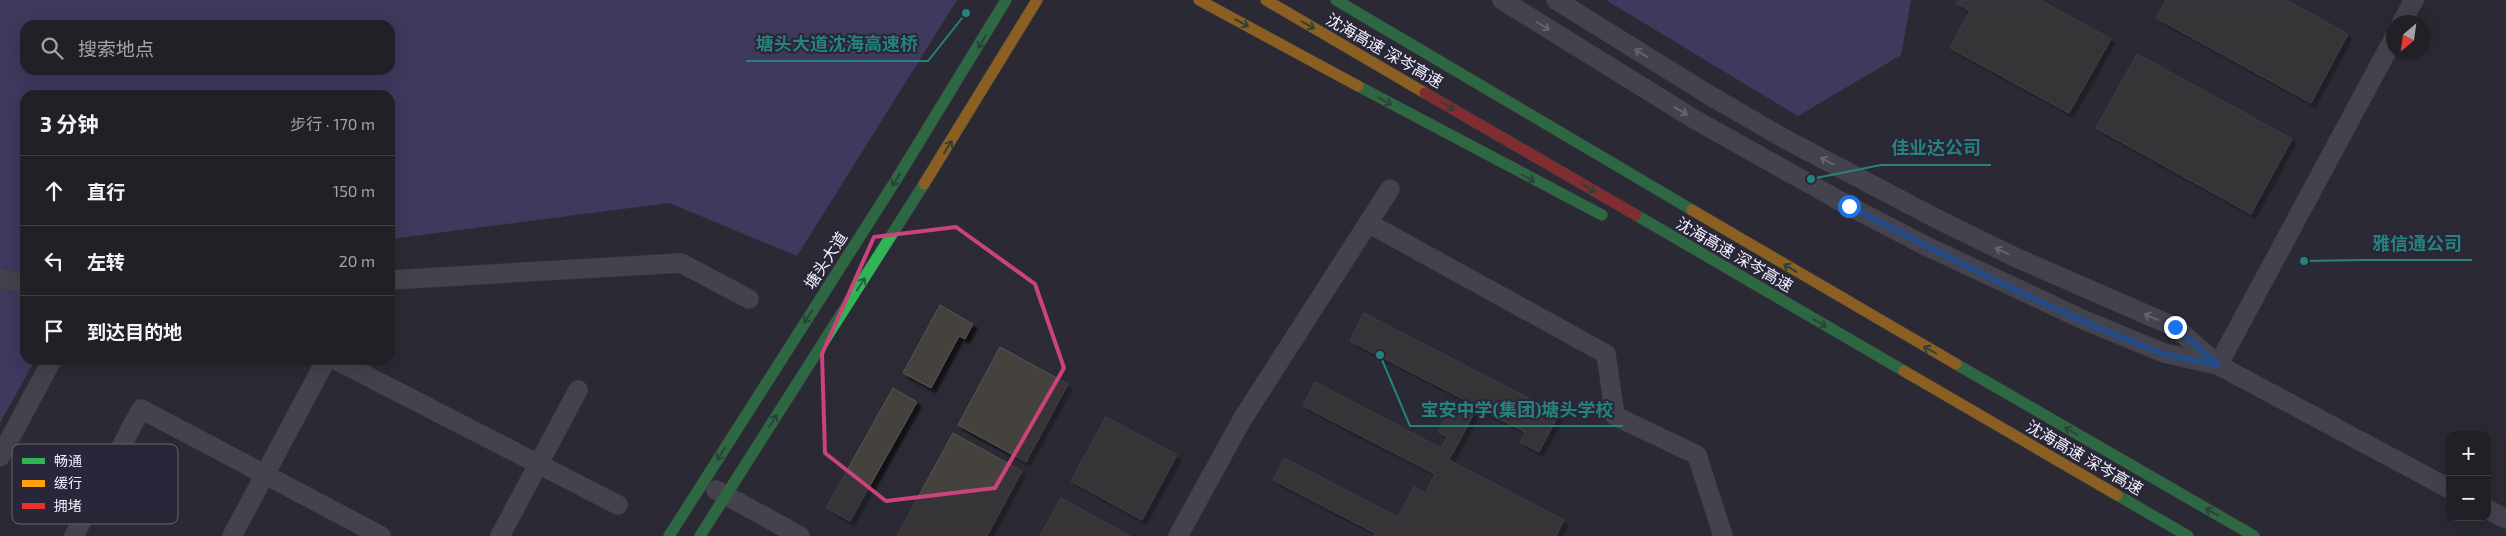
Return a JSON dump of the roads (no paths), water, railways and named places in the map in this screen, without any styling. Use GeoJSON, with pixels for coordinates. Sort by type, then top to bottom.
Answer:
{"type":"FeatureCollection","features":[{"type":"Feature","properties":{"kind":"main road","name":"塘头大道"},"geometry":{"type":"LineString","coordinates":[[669,536],[896,180],[1006,0]]}},
{"type":"Feature","properties":{"kind":"main road"},"geometry":{"type":"LineString","coordinates":[[700,536],[918,194],[1036,0]]}},
{"type":"Feature","properties":{"kind":"main road"},"geometry":{"type":"LineString","coordinates":[[1199,0],[1457,140],[1611,219]]}},
{"type":"Feature","properties":{"kind":"main road","name":"沈海高速 深岑高速"},"geometry":{"type":"LineString","coordinates":[[1266,0],[2188,536]]}},
{"type":"Feature","properties":{"kind":"main road","name":"沈海高速 深岑高速"},"geometry":{"type":"LineString","coordinates":[[1336,0],[1850,303],[2254,536]]}},
{"type":"Feature","properties":{"kind":"main road"},"geometry":{"type":"LineString","coordinates":[[1670,248],[1797,310]]}},
{"type":"Feature","properties":{"kind":"street"},"geometry":{"type":"LineString","coordinates":[[1502,0],[1694,120],[1849,206],[1926,246],[2040,300],[2164,354],[2218,365]]}},
{"type":"Feature","properties":{"kind":"street"},"geometry":{"type":"LineString","coordinates":[[1556,0],[1709,95],[1862,181],[2017,258],[2175,327],[2218,365],[2446,487]]}},
{"type":"Feature","properties":{"kind":"street"},"geometry":{"type":"LineString","coordinates":[[2406,15],[2414,0]]}},
{"type":"Feature","properties":{"kind":"street"},"geometry":{"type":"LineString","coordinates":[[2218,365],[2386,53]]}},
{"type":"Feature","properties":{"kind":"street"},"geometry":{"type":"LineString","coordinates":[[1178,536],[1243,418],[1390,189]]}},
{"type":"Feature","properties":{"kind":"street"},"geometry":{"type":"LineString","coordinates":[[1368,223],[1606,354],[1615,416],[1697,455],[1723,536]]}},
{"type":"Feature","properties":{"kind":"street"},"geometry":{"type":"LineString","coordinates":[[395,280],[681,263],[749,299]]}},
{"type":"Feature","properties":{"kind":"street"},"geometry":{"type":"LineString","coordinates":[[0,278],[20,283]]}},
{"type":"Feature","properties":{"kind":"street"},"geometry":{"type":"LineString","coordinates":[[0,457],[49,365]]}},
{"type":"Feature","properties":{"kind":"street"},"geometry":{"type":"LineString","coordinates":[[232,536],[323,365]]}},
{"type":"Feature","properties":{"kind":"street"},"geometry":{"type":"LineString","coordinates":[[346,365],[618,505]]}},
{"type":"Feature","properties":{"kind":"street"},"geometry":{"type":"LineString","coordinates":[[500,536],[578,390]]}},
{"type":"Feature","properties":{"kind":"street"},"geometry":{"type":"LineString","coordinates":[[123,444],[141,409],[381,536]]}},
{"type":"Feature","properties":{"kind":"street"},"geometry":{"type":"LineString","coordinates":[[703,482],[800,536]]}},
{"type":"Feature","properties":{"kind":"street"},"geometry":{"type":"LineString","coordinates":[[2491,511],[2506,519]]}},
{"type":"Feature","properties":{"kind":"street"},"geometry":{"type":"LineString","coordinates":[[74,536],[80,524]]}},
{"type":"Feature","properties":{"kind":"place","name":"塘头大道沈海高速桥"},"geometry":{"type":"Point","coordinates":[966,13]}},
{"type":"Feature","properties":{"kind":"place","name":"佳业达公司"},"geometry":{"type":"Point","coordinates":[1811,179]}},
{"type":"Feature","properties":{"kind":"place","name":"雅信通公司"},"geometry":{"type":"Point","coordinates":[2304,261]}},
{"type":"Feature","properties":{"kind":"place","name":"宝安中学(集团)塘头学校"},"geometry":{"type":"Point","coordinates":[1380,355]}}]}
